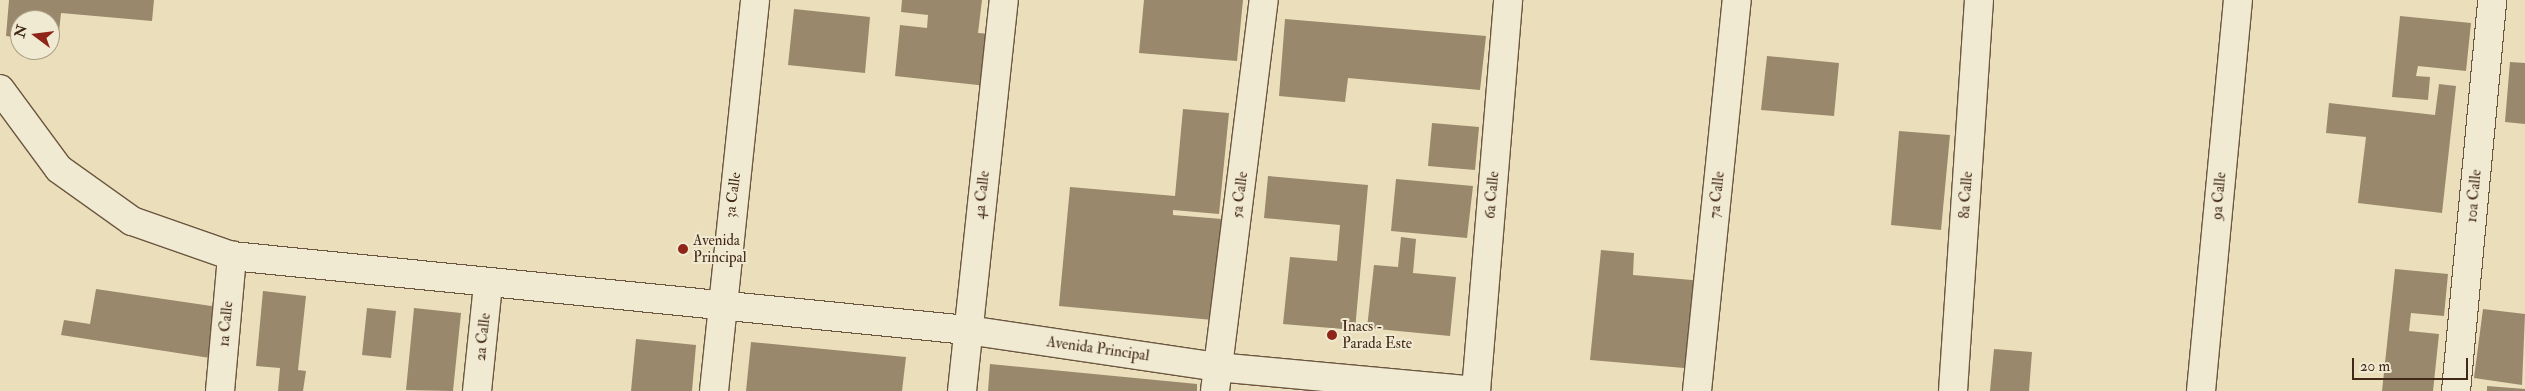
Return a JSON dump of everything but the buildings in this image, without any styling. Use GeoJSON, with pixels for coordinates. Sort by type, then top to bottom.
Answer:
{"type":"FeatureCollection","features":[{"type":"Feature","properties":{"kind":"street","name":"3a Calle"},"geometry":{"type":"LineString","coordinates":[[714,391],[721,307],[755,0]]}},
{"type":"Feature","properties":{"kind":"street","name":"4a Calle"},"geometry":{"type":"LineString","coordinates":[[962,391],[967,330],[1004,0]]}},
{"type":"Feature","properties":{"kind":"street","name":"5a Calle"},"geometry":{"type":"LineString","coordinates":[[1216,379],[1264,0]]}},
{"type":"Feature","properties":{"kind":"street","name":"6a Calle"},"geometry":{"type":"LineString","coordinates":[[1476,391],[1508,0]]}},
{"type":"Feature","properties":{"kind":"street","name":"7a Calle"},"geometry":{"type":"LineString","coordinates":[[1697,391],[1737,0]]}},
{"type":"Feature","properties":{"kind":"street","name":"8a Calle"},"geometry":{"type":"LineString","coordinates":[[1953,391],[1979,0]]}},
{"type":"Feature","properties":{"kind":"street","name":"9a Calle"},"geometry":{"type":"LineString","coordinates":[[2201,391],[2238,0]]}},
{"type":"Feature","properties":{"kind":"street","name":"10a Calle"},"geometry":{"type":"LineString","coordinates":[[2456,391],[2492,0]]}},
{"type":"Feature","properties":{"kind":"street","name":"Avenida Principal"},"geometry":{"type":"LineString","coordinates":[[0,89],[59,169],[132,221],[232,256],[488,284],[967,330],[1216,379],[1476,391]]}},
{"type":"Feature","properties":{"kind":"street","name":"1a Calle"},"geometry":{"type":"LineString","coordinates":[[220,391],[232,256]]}},
{"type":"Feature","properties":{"kind":"street","name":"2a Calle"},"geometry":{"type":"LineString","coordinates":[[478,391],[488,284]]}},
{"type":"Feature","properties":{"kind":"place","name":"Avenida Principal"},"geometry":{"type":"Point","coordinates":[683,249]}},
{"type":"Feature","properties":{"kind":"place","name":"Inacs - Parada Este"},"geometry":{"type":"Point","coordinates":[1332,335]}}]}
